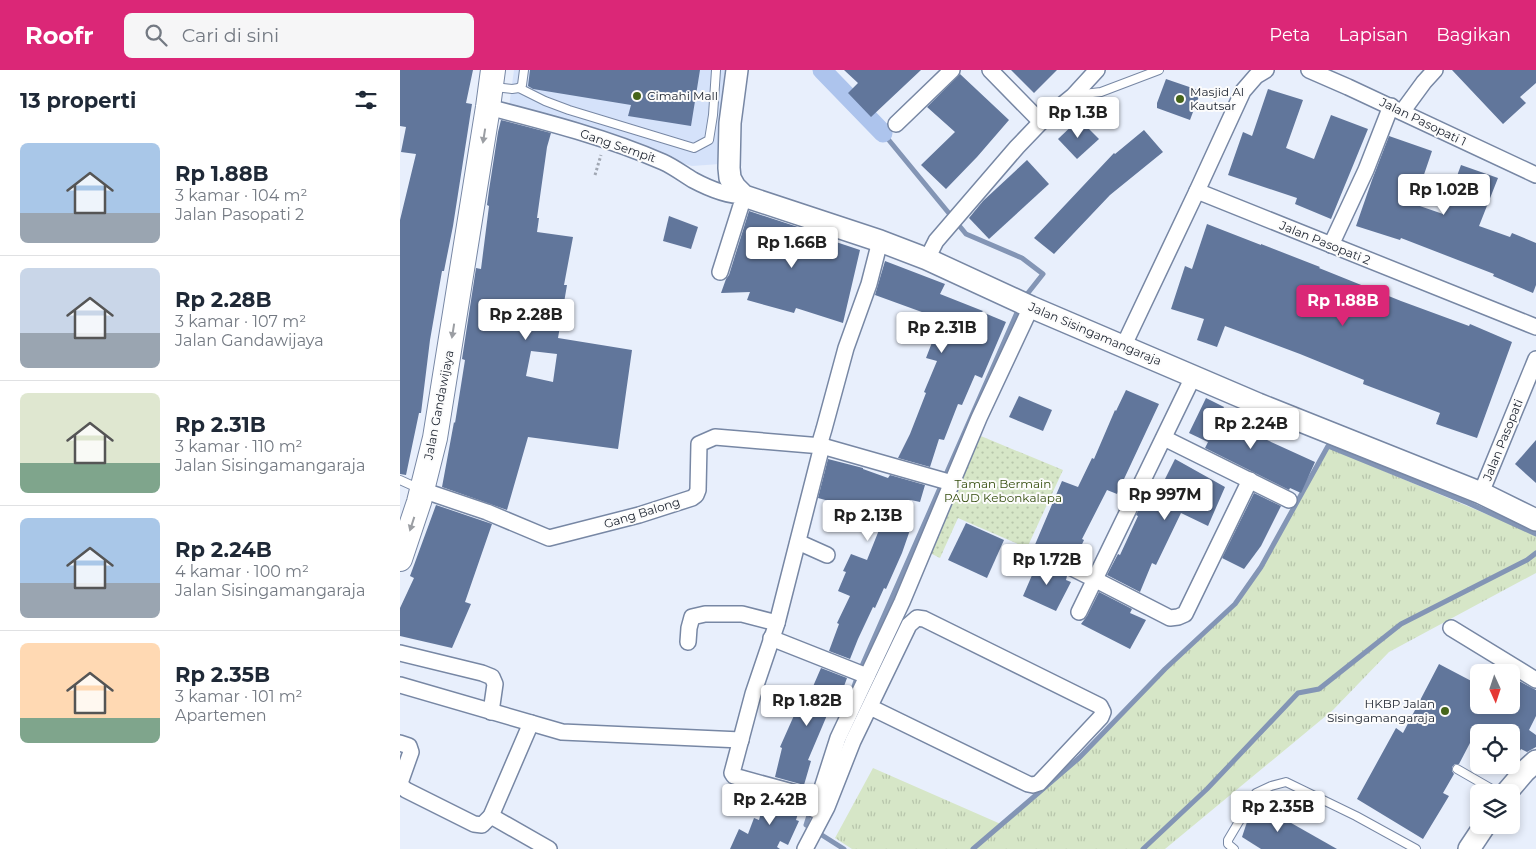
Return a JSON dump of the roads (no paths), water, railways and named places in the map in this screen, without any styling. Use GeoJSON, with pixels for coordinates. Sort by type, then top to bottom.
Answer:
{"type":"FeatureCollection","features":[{"type":"Feature","properties":{"kind":"main road"},"geometry":{"type":"LineString","coordinates":[[737,70],[730,123],[729,168],[730,178],[735,187],[744,196]]}},
{"type":"Feature","properties":{"kind":"main road","name":"Jalan Gandawijaya"},"geometry":{"type":"LineString","coordinates":[[400,559],[422,490],[435,438],[491,88]]}},
{"type":"Feature","properties":{"kind":"main road","name":"Jalan Sisingamangaraja"},"geometry":{"type":"LineString","coordinates":[[744,196],[880,241],[931,250],[1022,304],[1193,377],[1481,493],[1536,520]]}},
{"type":"Feature","properties":{"kind":"main road"},"geometry":{"type":"LineString","coordinates":[[1514,784],[1536,761]]}},
{"type":"Feature","properties":{"kind":"main road"},"geometry":{"type":"LineString","coordinates":[[1469,849],[1479,834]]}},
{"type":"Feature","properties":{"kind":"street"},"geometry":{"type":"LineString","coordinates":[[896,124],[952,70]]}},
{"type":"Feature","properties":{"kind":"street"},"geometry":{"type":"LineString","coordinates":[[990,70],[1041,122]]}},
{"type":"Feature","properties":{"kind":"street"},"geometry":{"type":"LineString","coordinates":[[931,250],[959,212],[1017,147],[1041,122],[1073,96],[1097,70]]}},
{"type":"Feature","properties":{"kind":"street"},"geometry":{"type":"LineString","coordinates":[[1123,347],[1243,91],[1256,76],[1266,70]]}},
{"type":"Feature","properties":{"kind":"street","name":"Jalan Pasopati 1"},"geometry":{"type":"LineString","coordinates":[[1309,70],[1536,175]]}},
{"type":"Feature","properties":{"kind":"street"},"geometry":{"type":"LineString","coordinates":[[1331,246],[1396,109],[1435,70]]}},
{"type":"Feature","properties":{"kind":"street","name":"Gang Sempit"},"geometry":{"type":"LineString","coordinates":[[491,88],[605,140],[665,163],[693,180],[709,187],[727,194],[744,196]]}},
{"type":"Feature","properties":{"kind":"street","name":"Jalan Pasopati 2"},"geometry":{"type":"LineString","coordinates":[[1197,191],[1536,327]]}},
{"type":"Feature","properties":{"kind":"street"},"geometry":{"type":"LineString","coordinates":[[720,272],[744,196]]}},
{"type":"Feature","properties":{"kind":"street"},"geometry":{"type":"LineString","coordinates":[[818,801],[807,796],[734,776],[732,773],[753,694],[777,623],[822,446],[824,429],[846,348],[869,284],[880,241]]}},
{"type":"Feature","properties":{"kind":"street"},"geometry":{"type":"LineString","coordinates":[[805,847],[838,738],[902,602],[952,483],[1022,304]]}},
{"type":"Feature","properties":{"kind":"street","name":"Jalan Pasopati"},"geometry":{"type":"LineString","coordinates":[[1481,493],[1536,359]]}},
{"type":"Feature","properties":{"kind":"street"},"geometry":{"type":"LineString","coordinates":[[1079,612],[1193,377]]}},
{"type":"Feature","properties":{"kind":"street","name":"Gang Balong"},"geometry":{"type":"LineString","coordinates":[[422,490],[487,512],[549,538],[639,515],[692,498],[698,490],[700,444],[715,436],[822,446]]}},
{"type":"Feature","properties":{"kind":"street"},"geometry":{"type":"LineString","coordinates":[[1164,438],[1289,500]]}},
{"type":"Feature","properties":{"kind":"street"},"geometry":{"type":"LineString","coordinates":[[822,446],[952,483]]}},
{"type":"Feature","properties":{"kind":"street"},"geometry":{"type":"LineString","coordinates":[[1048,556],[1170,618],[1178,617],[1185,614],[1250,480]]}},
{"type":"Feature","properties":{"kind":"street"},"geometry":{"type":"LineString","coordinates":[[798,542],[827,555]]}},
{"type":"Feature","properties":{"kind":"street"},"geometry":{"type":"LineString","coordinates":[[688,642],[692,617],[705,614],[742,614],[777,623]]}},
{"type":"Feature","properties":{"kind":"street"},"geometry":{"type":"LineString","coordinates":[[805,847],[828,807],[854,741],[870,707],[909,625],[917,618],[924,619],[1100,706],[1103,712],[1039,783],[1033,785],[870,707]]}},
{"type":"Feature","properties":{"kind":"street"},"geometry":{"type":"LineString","coordinates":[[1451,628],[1536,680]]}},
{"type":"Feature","properties":{"kind":"street"},"geometry":{"type":"LineString","coordinates":[[772,638],[867,676]]}},
{"type":"Feature","properties":{"kind":"street"},"geometry":{"type":"LineString","coordinates":[[400,653],[492,677],[495,684],[491,712]]}},
{"type":"Feature","properties":{"kind":"street"},"geometry":{"type":"LineString","coordinates":[[400,685],[562,732],[741,740]]}},
{"type":"Feature","properties":{"kind":"street"},"geometry":{"type":"LineString","coordinates":[[400,743],[409,746],[411,752],[400,784],[406,790],[474,824],[482,825],[491,816],[531,723]]}},
{"type":"Feature","properties":{"kind":"street"},"geometry":{"type":"LineString","coordinates":[[491,816],[549,849]]}},
{"type":"Feature","properties":{"kind":"lane"},"geometry":{"type":"LineString","coordinates":[[520,88],[524,70]]}},
{"type":"Feature","properties":{"kind":"lane"},"geometry":{"type":"LineString","coordinates":[[491,88],[520,88],[545,101],[569,110],[694,148],[709,140],[716,70]]}},
{"type":"Feature","properties":{"kind":"lane"},"geometry":{"type":"LineString","coordinates":[[1073,96],[1101,92],[1159,70]]}},
{"type":"Feature","properties":{"kind":"lane"},"geometry":{"type":"LineString","coordinates":[[400,480],[422,490]]}},
{"type":"Feature","properties":{"kind":"lane"},"geometry":{"type":"LineString","coordinates":[[1457,769],[1483,784]]}},
{"type":"Feature","properties":{"kind":"lane"},"geometry":{"type":"LineString","coordinates":[[1234,849],[1228,844],[1228,840],[1256,793],[1286,782],[1356,816],[1416,849]]}},
{"type":"Feature","properties":{"kind":"waterway"},"geometry":{"type":"LineString","coordinates":[[822,70],[883,133]]}},
{"type":"Feature","properties":{"kind":"waterway"},"geometry":{"type":"LineString","coordinates":[[883,133],[966,234],[1022,258],[1043,274],[1024,298]]}},
{"type":"Feature","properties":{"kind":"waterway"},"geometry":{"type":"LineString","coordinates":[[852,692],[1019,308]]}},
{"type":"Feature","properties":{"kind":"waterway"},"geometry":{"type":"LineString","coordinates":[[973,849],[1079,758],[1165,669],[1235,604],[1261,567],[1328,446],[1468,503],[1536,534]]}},
{"type":"Feature","properties":{"kind":"waterway"},"geometry":{"type":"LineString","coordinates":[[1143,849],[1207,789],[1298,693],[1319,689],[1401,624],[1527,560],[1536,553]]}},
{"type":"Feature","properties":{"kind":"waterway"},"geometry":{"type":"LineString","coordinates":[[811,809],[806,825],[844,849]]}},
{"type":"Feature","properties":{"kind":"place","name":"Cimahi Mall"},"geometry":{"type":"Point","coordinates":[637,96]}},
{"type":"Feature","properties":{"kind":"place","name":"Masjid Al Kautsar"},"geometry":{"type":"Point","coordinates":[1180,99]}},
{"type":"Feature","properties":{"kind":"place","name":"HKBP Jalan Sisingamangaraja"},"geometry":{"type":"Point","coordinates":[1445,711]}},
{"type":"Feature","properties":{"kind":"park label","name":"Taman Bermain PAUD Kebonkalapa"},"geometry":{"type":"Point","coordinates":[1003,491]}}]}
